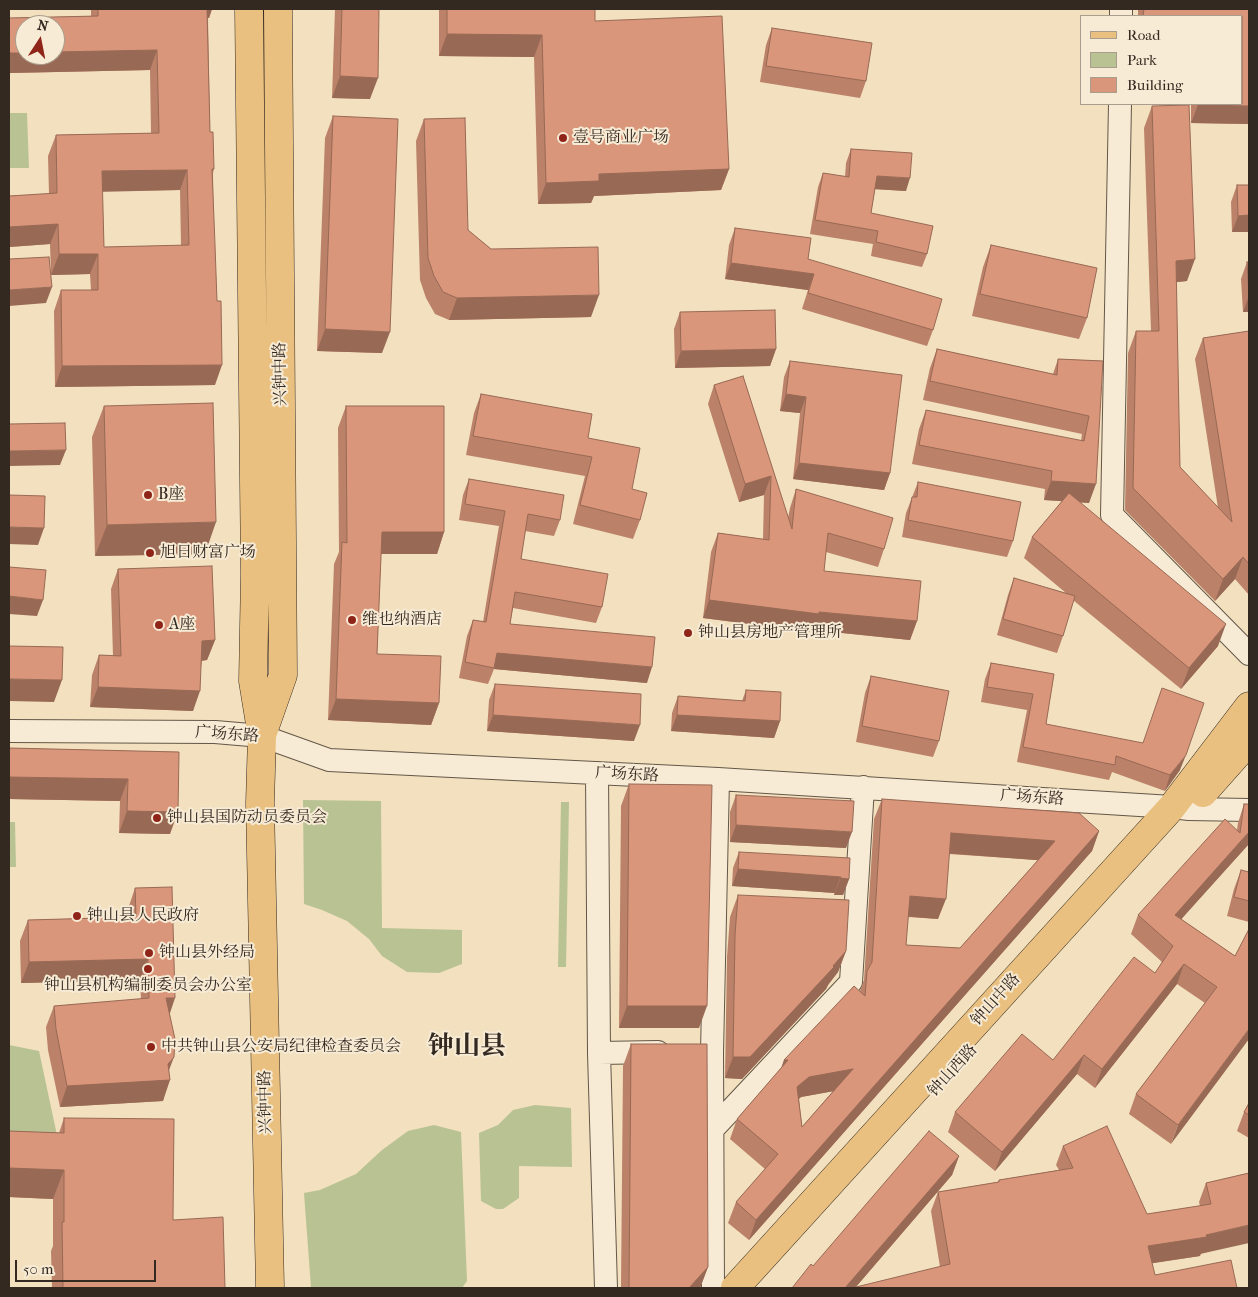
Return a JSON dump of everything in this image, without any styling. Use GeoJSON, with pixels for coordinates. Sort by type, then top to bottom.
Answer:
{"type":"FeatureCollection","features":[{"type":"Feature","properties":{"kind":"main road","name":"兴钟中路"},"geometry":{"type":"LineString","coordinates":[[249,9],[255,574],[253,681],[262,736],[260,803],[270,1288]]}},
{"type":"Feature","properties":{"kind":"main road","name":"兴钟中路"},"geometry":{"type":"LineString","coordinates":[[262,736],[283,675],[278,9]]}},
{"type":"Feature","properties":{"kind":"main road","name":"钟山中路"},"geometry":{"type":"LineString","coordinates":[[735,1288],[1180,808],[1249,706]]}},
{"type":"Feature","properties":{"kind":"main road","name":"钟山西路"},"geometry":{"type":"LineString","coordinates":[[757,1288],[1180,808],[1249,741]]}},
{"type":"Feature","properties":{"kind":"street"},"geometry":{"type":"LineString","coordinates":[[1120,105],[1112,515],[1249,654]]}},
{"type":"Feature","properties":{"kind":"street","name":"广场东路"},"geometry":{"type":"LineString","coordinates":[[9,731],[215,732],[262,736],[329,760],[718,779],[1180,808],[1249,810]]}},
{"type":"Feature","properties":{"kind":"street"},"geometry":{"type":"LineString","coordinates":[[597,773],[599,1053],[606,1288]]}},
{"type":"Feature","properties":{"kind":"street"},"geometry":{"type":"LineString","coordinates":[[713,1288],[712,1130],[696,1052],[725,903],[726,855],[718,779]]}},
{"type":"Feature","properties":{"kind":"street"},"geometry":{"type":"LineString","coordinates":[[712,1130],[852,982],[846,908],[849,862],[863,788]]}},
{"type":"Feature","properties":{"kind":"street"},"geometry":{"type":"LineString","coordinates":[[599,1053],[696,1052]]}},
{"type":"Feature","properties":{"kind":"green space"},"geometry":{"type":"Polygon","coordinates":[[[9,113],[27,113],[29,168],[9,168],[9,113]]]}},
{"type":"Feature","properties":{"kind":"green space"},"geometry":{"type":"Polygon","coordinates":[[[303,800],[381,801],[382,928],[462,930],[462,964],[439,973],[407,972],[382,956],[369,939],[347,921],[304,904],[303,800]]]}},
{"type":"Feature","properties":{"kind":"green space"},"geometry":{"type":"Polygon","coordinates":[[[561,802],[569,802],[566,967],[558,967],[561,802]]]}},
{"type":"Feature","properties":{"kind":"green space"},"geometry":{"type":"Polygon","coordinates":[[[9,822],[15,822],[16,867],[9,867],[9,822]]]}},
{"type":"Feature","properties":{"kind":"green space"},"geometry":{"type":"Polygon","coordinates":[[[9,1045],[39,1051],[58,1140],[9,1142],[9,1045]]]}},
{"type":"Feature","properties":{"kind":"green space"},"geometry":{"type":"Polygon","coordinates":[[[535,1105],[571,1108],[572,1167],[519,1166],[519,1198],[503,1209],[496,1209],[481,1201],[479,1133],[498,1125],[513,1110],[535,1105]]]}},
{"type":"Feature","properties":{"kind":"green space"},"geometry":{"type":"Polygon","coordinates":[[[434,1125],[461,1132],[467,1281],[462,1288],[311,1288],[304,1193],[320,1190],[356,1174],[382,1150],[408,1131],[434,1125]]]}},
{"type":"Feature","properties":{"kind":"building"},"geometry":{"type":"Polygon","coordinates":[[[98,9],[207,9],[210,132],[213,132],[214,169],[212,169],[217,301],[221,301],[222,365],[62,366],[61,290],[98,290],[98,254],[59,254],[58,224],[9,227],[9,196],[57,193],[56,135],[159,133],[157,50],[65,52],[65,17],[98,16],[98,9]],[[187,170],[102,171],[104,247],[189,245],[187,170]]]}},
{"type":"Feature","properties":{"kind":"building"},"geometry":{"type":"Polygon","coordinates":[[[342,9],[379,9],[378,78],[340,76],[342,9]]]}},
{"type":"Feature","properties":{"kind":"building"},"geometry":{"type":"Polygon","coordinates":[[[447,9],[595,9],[595,21],[722,16],[729,169],[599,174],[599,181],[546,183],[542,35],[447,34],[447,9]]]}},
{"type":"Feature","properties":{"kind":"building"},"geometry":{"type":"Polygon","coordinates":[[[1144,9],[1249,9],[1249,106],[1198,105],[1243,105],[1243,15],[1143,15],[1144,9]]]}},
{"type":"Feature","properties":{"kind":"building"},"geometry":{"type":"Polygon","coordinates":[[[9,18],[15,18],[15,53],[9,53],[9,18]]]}},
{"type":"Feature","properties":{"kind":"building"},"geometry":{"type":"Polygon","coordinates":[[[772,28],[872,43],[866,81],[766,66],[772,28]]]}},
{"type":"Feature","properties":{"kind":"building"},"geometry":{"type":"Polygon","coordinates":[[[1189,105],[1195,259],[1176,261],[1180,467],[1232,522],[1203,338],[1249,331],[1249,564],[1243,557],[1223,579],[1133,488],[1136,331],[1159,331],[1152,106],[1189,105]]]}},
{"type":"Feature","properties":{"kind":"building"},"geometry":{"type":"Polygon","coordinates":[[[333,116],[398,119],[390,332],[325,329],[333,116]]]}},
{"type":"Feature","properties":{"kind":"building"},"geometry":{"type":"Polygon","coordinates":[[[465,118],[468,230],[491,249],[598,247],[599,295],[457,298],[443,292],[434,276],[428,258],[424,119],[465,118]]]}},
{"type":"Feature","properties":{"kind":"building"},"geometry":{"type":"Polygon","coordinates":[[[851,149],[912,153],[910,178],[877,176],[871,213],[933,226],[927,254],[876,242],[878,231],[815,220],[823,173],[849,177],[851,149]]]}},
{"type":"Feature","properties":{"kind":"building"},"geometry":{"type":"Polygon","coordinates":[[[1237,185],[1249,185],[1249,215],[1238,216],[1237,185]]]}},
{"type":"Feature","properties":{"kind":"building"},"geometry":{"type":"Polygon","coordinates":[[[735,228],[811,238],[808,259],[942,299],[933,330],[808,293],[814,274],[731,263],[735,228]]]}},
{"type":"Feature","properties":{"kind":"building"},"geometry":{"type":"Polygon","coordinates":[[[991,245],[1097,268],[1087,318],[980,294],[991,245]]]}},
{"type":"Feature","properties":{"kind":"building"},"geometry":{"type":"Polygon","coordinates":[[[49,257],[52,287],[9,290],[9,259],[49,257]]]}},
{"type":"Feature","properties":{"kind":"building"},"geometry":{"type":"Polygon","coordinates":[[[1247,262],[1249,262],[1249,296],[1247,262]]]}},
{"type":"Feature","properties":{"kind":"building"},"geometry":{"type":"Polygon","coordinates":[[[775,310],[776,349],[681,351],[680,312],[775,310]]]}},
{"type":"Feature","properties":{"kind":"building"},"geometry":{"type":"Polygon","coordinates":[[[937,349],[1057,375],[1058,359],[1103,361],[1096,484],[1051,481],[1052,471],[919,445],[926,410],[1084,441],[1089,416],[930,381],[937,349]]]}},
{"type":"Feature","properties":{"kind":"building"},"geometry":{"type":"Polygon","coordinates":[[[790,361],[902,375],[890,473],[799,463],[806,397],[786,394],[790,361]]]}},
{"type":"Feature","properties":{"kind":"building"},"geometry":{"type":"Polygon","coordinates":[[[743,376],[792,529],[796,489],[893,518],[884,549],[828,533],[824,571],[921,581],[917,621],[819,612],[819,614],[709,600],[718,533],[769,540],[771,476],[745,484],[714,385],[743,376]]]}},
{"type":"Feature","properties":{"kind":"building"},"geometry":{"type":"Polygon","coordinates":[[[481,394],[592,414],[588,438],[640,448],[632,489],[647,493],[640,520],[580,505],[592,457],[473,436],[481,394]]]}},
{"type":"Feature","properties":{"kind":"building","name":"B座"},"geometry":{"type":"Polygon","coordinates":[[[213,403],[216,522],[107,525],[104,406],[213,403]]]}},
{"type":"Feature","properties":{"kind":"building"},"geometry":{"type":"Polygon","coordinates":[[[346,406],[444,406],[444,532],[382,532],[377,654],[441,656],[439,703],[336,699],[342,542],[347,543],[346,406]]]}},
{"type":"Feature","properties":{"kind":"building"},"geometry":{"type":"Polygon","coordinates":[[[65,423],[66,450],[9,451],[9,424],[65,423]]]}},
{"type":"Feature","properties":{"kind":"building"},"geometry":{"type":"Polygon","coordinates":[[[469,479],[564,495],[560,520],[528,514],[521,559],[608,574],[602,607],[515,592],[510,624],[655,637],[652,667],[497,653],[494,668],[465,662],[473,620],[486,622],[505,511],[465,504],[469,479]]]}},
{"type":"Feature","properties":{"kind":"building"},"geometry":{"type":"Polygon","coordinates":[[[918,482],[1021,502],[1013,541],[908,520],[912,497],[917,497],[918,482]]]}},
{"type":"Feature","properties":{"kind":"building"},"geometry":{"type":"Polygon","coordinates":[[[1069,493],[1226,624],[1189,668],[1032,537],[1069,493]]]}},
{"type":"Feature","properties":{"kind":"building"},"geometry":{"type":"Polygon","coordinates":[[[9,495],[45,496],[44,528],[9,527],[9,495]]]}},
{"type":"Feature","properties":{"kind":"building"},"geometry":{"type":"Polygon","coordinates":[[[212,566],[215,640],[202,641],[200,691],[98,687],[99,655],[121,656],[118,569],[212,566]]]}},
{"type":"Feature","properties":{"kind":"building"},"geometry":{"type":"Polygon","coordinates":[[[9,567],[46,570],[43,600],[9,596],[9,567]]]}},
{"type":"Feature","properties":{"kind":"building"},"geometry":{"type":"Polygon","coordinates":[[[1014,578],[1075,596],[1063,636],[1003,619],[1014,578]]]}},
{"type":"Feature","properties":{"kind":"building"},"geometry":{"type":"Polygon","coordinates":[[[9,646],[63,647],[62,680],[9,679],[9,646]]]}},
{"type":"Feature","properties":{"kind":"building"},"geometry":{"type":"Polygon","coordinates":[[[991,663],[1054,674],[1046,724],[1143,743],[1162,688],[1204,703],[1186,755],[1170,775],[1116,756],[1115,765],[1023,747],[1033,694],[987,687],[991,663]]]}},
{"type":"Feature","properties":{"kind":"building"},"geometry":{"type":"Polygon","coordinates":[[[871,676],[949,691],[939,741],[862,726],[871,676]]]}},
{"type":"Feature","properties":{"kind":"building"},"geometry":{"type":"Polygon","coordinates":[[[495,684],[641,694],[640,725],[493,715],[495,684]]]}},
{"type":"Feature","properties":{"kind":"building"},"geometry":{"type":"Polygon","coordinates":[[[746,690],[781,692],[780,721],[677,715],[678,696],[745,701],[746,690]]]}},
{"type":"Feature","properties":{"kind":"building"},"geometry":{"type":"Polygon","coordinates":[[[9,748],[179,752],[178,812],[127,811],[128,779],[9,777],[9,748]]]}},
{"type":"Feature","properties":{"kind":"building"},"geometry":{"type":"Polygon","coordinates":[[[629,784],[712,785],[707,1006],[627,1006],[629,784]]]}},
{"type":"Feature","properties":{"kind":"building"},"geometry":{"type":"Polygon","coordinates":[[[736,795],[854,801],[852,832],[736,825],[736,795]]]}},
{"type":"Feature","properties":{"kind":"building"},"geometry":{"type":"Polygon","coordinates":[[[882,799],[1079,813],[1099,831],[756,1220],[736,1202],[778,1154],[737,1119],[788,1060],[784,1060],[854,986],[865,996],[867,971],[872,962],[882,799]],[[951,833],[946,899],[910,896],[906,945],[960,948],[1055,841],[951,833]],[[853,1069],[809,1077],[797,1087],[802,1127],[853,1069]]]}},
{"type":"Feature","properties":{"kind":"building"},"geometry":{"type":"Polygon","coordinates":[[[1244,804],[1249,804],[1249,832],[1175,915],[1235,956],[1249,929],[1249,1029],[1178,1125],[1136,1094],[1217,987],[1184,964],[1102,1069],[1084,1055],[1002,1152],[955,1112],[1022,1034],[1053,1060],[1134,957],[1155,973],[1173,946],[1138,915],[1225,819],[1240,833],[1244,804]]]}},
{"type":"Feature","properties":{"kind":"building"},"geometry":{"type":"Polygon","coordinates":[[[739,852],[850,858],[849,879],[738,869],[739,852]]]}},
{"type":"Feature","properties":{"kind":"building"},"geometry":{"type":"Polygon","coordinates":[[[1241,870],[1249,872],[1249,901],[1234,897],[1241,870]]]}},
{"type":"Feature","properties":{"kind":"building"},"geometry":{"type":"Polygon","coordinates":[[[172,887],[175,998],[166,998],[175,1039],[174,1057],[168,1064],[170,1080],[67,1086],[56,1029],[54,1006],[149,998],[148,959],[29,962],[28,920],[136,917],[135,888],[172,887]]]}},
{"type":"Feature","properties":{"kind":"building"},"geometry":{"type":"Polygon","coordinates":[[[738,895],[849,900],[846,951],[834,967],[750,1057],[733,1057],[735,935],[738,895]]]}},
{"type":"Feature","properties":{"kind":"building"},"geometry":{"type":"Polygon","coordinates":[[[631,1044],[707,1044],[708,1267],[689,1288],[629,1288],[631,1044]]]}},
{"type":"Feature","properties":{"kind":"building"},"geometry":{"type":"Polygon","coordinates":[[[1249,1103],[1249,1115],[1244,1112],[1249,1103]]]}},
{"type":"Feature","properties":{"kind":"building"},"geometry":{"type":"Polygon","coordinates":[[[64,1118],[174,1119],[173,1220],[223,1217],[225,1288],[63,1288],[62,1222],[64,1222],[64,1170],[9,1168],[9,1131],[64,1133],[64,1118]]]}},
{"type":"Feature","properties":{"kind":"building"},"geometry":{"type":"Polygon","coordinates":[[[1107,1126],[1147,1214],[1211,1204],[1206,1183],[1249,1173],[1249,1225],[1206,1235],[1207,1237],[1148,1246],[1155,1275],[1231,1260],[1237,1288],[852,1288],[950,1264],[938,1192],[1073,1168],[1063,1146],[1107,1126]]]}},
{"type":"Feature","properties":{"kind":"building"},"geometry":{"type":"Polygon","coordinates":[[[929,1131],[959,1156],[845,1288],[792,1288],[811,1264],[813,1266],[929,1131]]]}},
{"type":"Feature","properties":{"kind":"place","name":"壹号商业广场"},"geometry":{"type":"Point","coordinates":[563,138]}},
{"type":"Feature","properties":{"kind":"place","name":"B座"},"geometry":{"type":"Point","coordinates":[148,495]}},
{"type":"Feature","properties":{"kind":"place","name":"旭日财富广场"},"geometry":{"type":"Point","coordinates":[150,553]}},
{"type":"Feature","properties":{"kind":"place","name":"维也纳酒店"},"geometry":{"type":"Point","coordinates":[352,620]}},
{"type":"Feature","properties":{"kind":"place","name":"A座"},"geometry":{"type":"Point","coordinates":[159,625]}},
{"type":"Feature","properties":{"kind":"place","name":"钟山县房地产管理所"},"geometry":{"type":"Point","coordinates":[688,633]}},
{"type":"Feature","properties":{"kind":"place","name":"钟山县国防动员委员会"},"geometry":{"type":"Point","coordinates":[157,818]}},
{"type":"Feature","properties":{"kind":"place","name":"钟山县人民政府"},"geometry":{"type":"Point","coordinates":[77,916]}},
{"type":"Feature","properties":{"kind":"place","name":"钟山县外经局"},"geometry":{"type":"Point","coordinates":[149,953]}},
{"type":"Feature","properties":{"kind":"place","name":"钟山县机构编制委员会办公室"},"geometry":{"type":"Point","coordinates":[148,969]}},
{"type":"Feature","properties":{"kind":"place","name":"中共钟山县公安局纪律检查委员会"},"geometry":{"type":"Point","coordinates":[151,1047]}},
{"type":"Feature","properties":{"kind":"district","name":"钟山县"},"geometry":{"type":"Point","coordinates":[467,1048]}}]}
